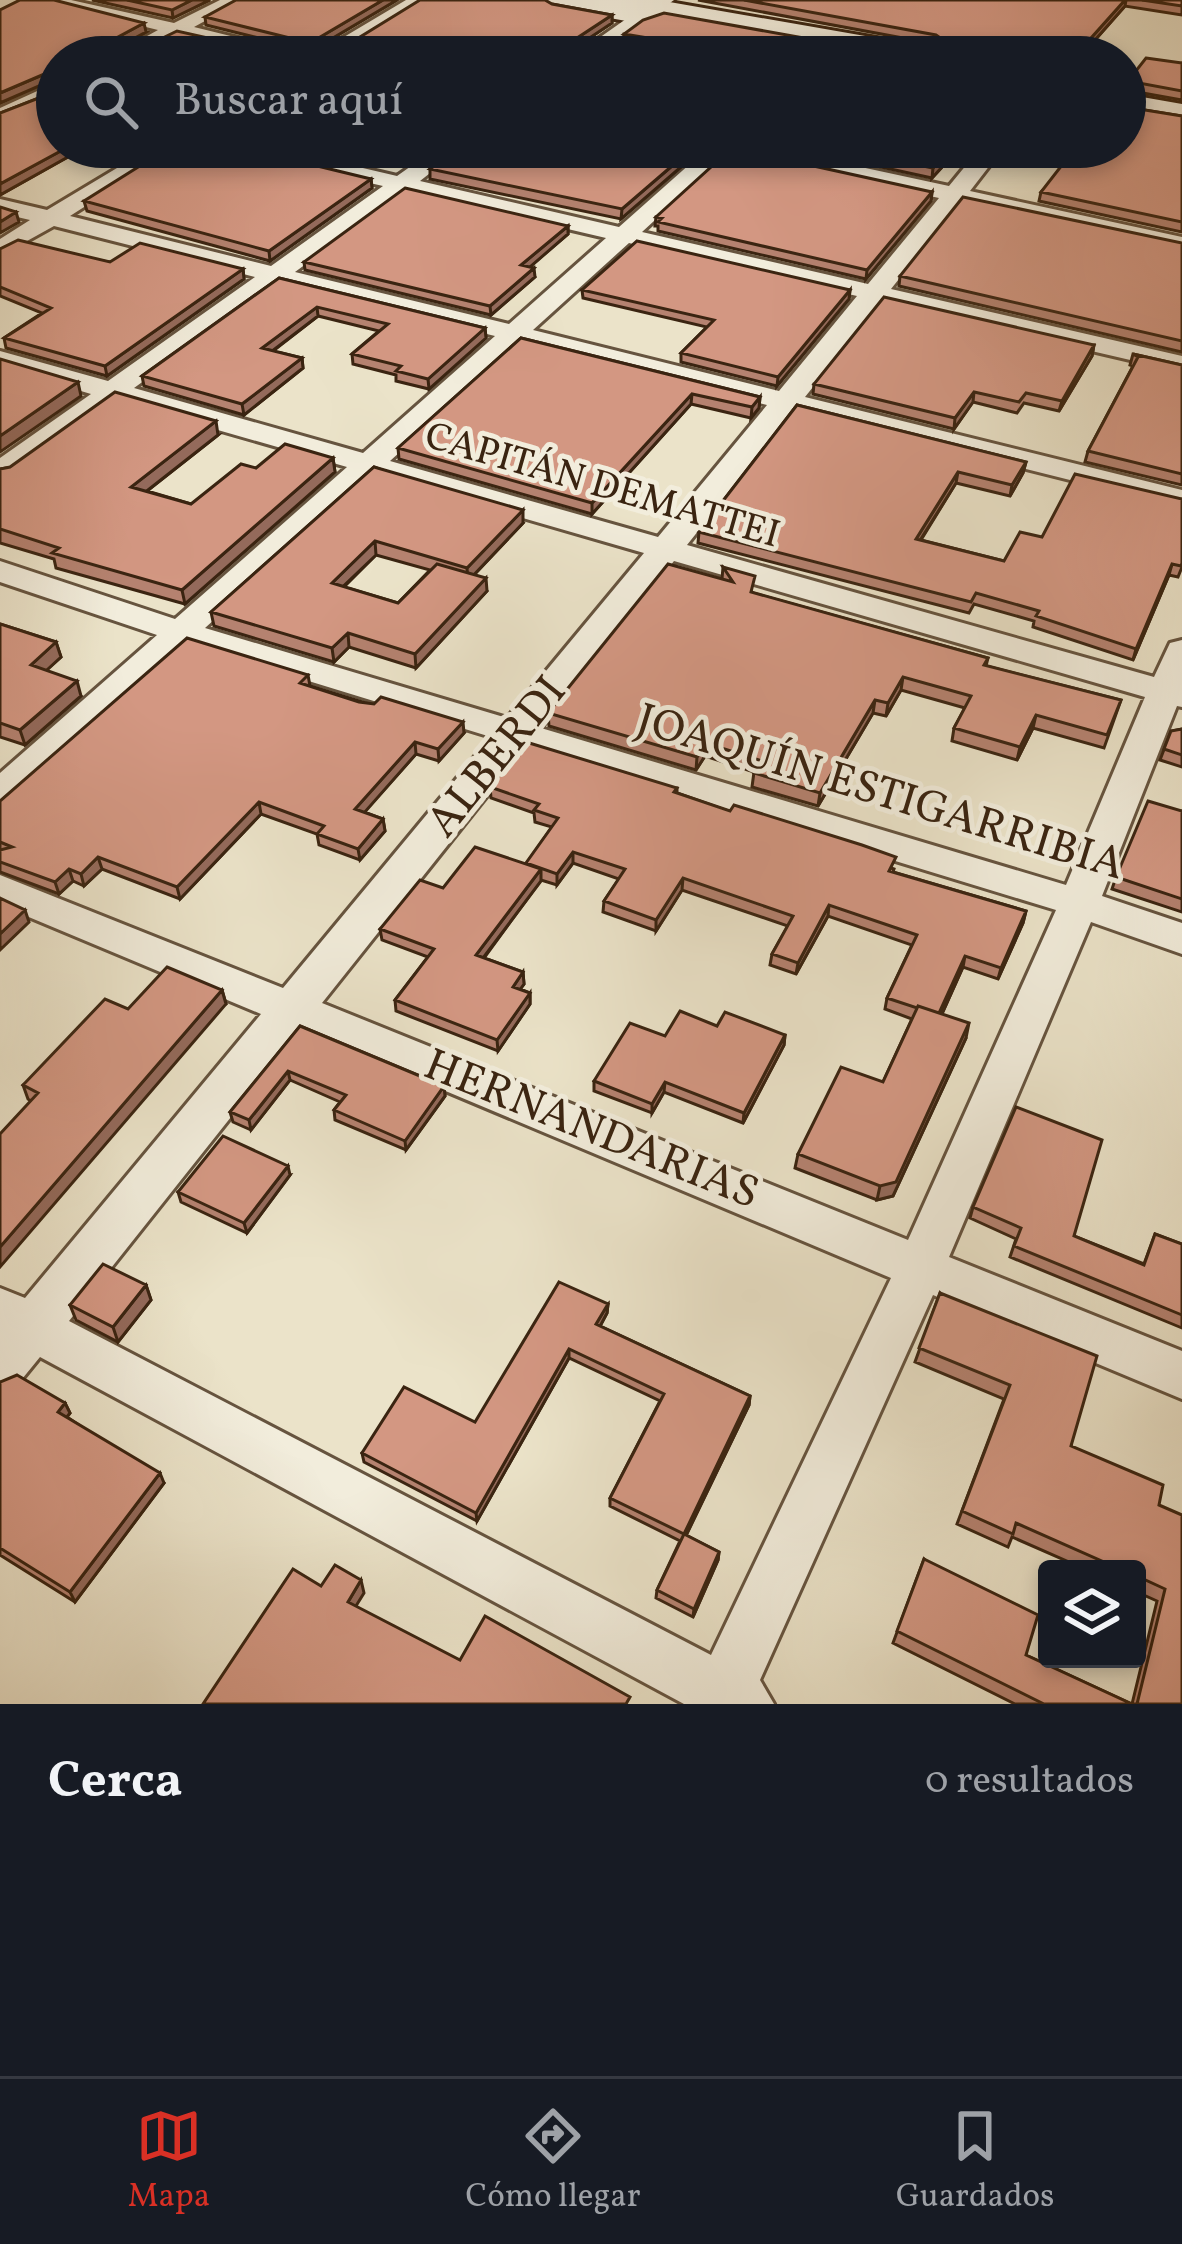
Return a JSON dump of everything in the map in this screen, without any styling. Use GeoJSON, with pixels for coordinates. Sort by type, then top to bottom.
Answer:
{"type":"FeatureCollection","features":[{"type":"Feature","properties":{"kind":"main road"},"geometry":{"type":"LineString","coordinates":[[553,0],[653,8]]}},
{"type":"Feature","properties":{"kind":"main road"},"geometry":{"type":"LineString","coordinates":[[612,0],[773,36]]}},
{"type":"Feature","properties":{"kind":"main road"},"geometry":{"type":"LineString","coordinates":[[843,36],[868,14]]}},
{"type":"Feature","properties":{"kind":"main road"},"geometry":{"type":"LineString","coordinates":[[1146,95],[1182,101]]}},
{"type":"Feature","properties":{"kind":"main road"},"geometry":{"type":"LineString","coordinates":[[1146,107],[1182,113]]}},
{"type":"Feature","properties":{"kind":"street"},"geometry":{"type":"LineString","coordinates":[[46,0],[208,36]]}},
{"type":"Feature","properties":{"kind":"street"},"geometry":{"type":"LineString","coordinates":[[162,36],[234,0]]}},
{"type":"Feature","properties":{"kind":"street"},"geometry":{"type":"LineString","coordinates":[[357,36],[419,0]]}},
{"type":"Feature","properties":{"kind":"street"},"geometry":{"type":"LineString","coordinates":[[612,36],[653,8]]}},
{"type":"Feature","properties":{"kind":"street"},"geometry":{"type":"LineString","coordinates":[[0,90],[36,99]]}},
{"type":"Feature","properties":{"kind":"street"},"geometry":{"type":"LineString","coordinates":[[0,116],[36,104]]}},
{"type":"Feature","properties":{"kind":"street"},"geometry":{"type":"LineString","coordinates":[[0,249],[133,168]]}},
{"type":"Feature","properties":{"kind":"street"},"geometry":{"type":"LineString","coordinates":[[332,168],[1182,364]]}},
{"type":"Feature","properties":{"kind":"street"},"geometry":{"type":"LineString","coordinates":[[0,472],[422,168]]}},
{"type":"Feature","properties":{"kind":"street"},"geometry":{"type":"LineString","coordinates":[[0,794],[699,168]]}},
{"type":"Feature","properties":{"kind":"street"},"geometry":{"type":"LineString","coordinates":[[839,168],[1182,244]]}},
{"type":"Feature","properties":{"kind":"street","name":"ALBERDI"},"geometry":{"type":"LineString","coordinates":[[11,1334],[520,734],[664,548],[977,168]]}},
{"type":"Feature","properties":{"kind":"street"},"geometry":{"type":"LineString","coordinates":[[0,206],[1182,499]]}},
{"type":"Feature","properties":{"kind":"street","name":"CAPITÁN DEMATTEI"},"geometry":{"type":"LineString","coordinates":[[0,358],[664,548],[1176,679]]}},
{"type":"Feature","properties":{"kind":"street","name":"JOAQUÍN ESTIGARRIBIA"},"geometry":{"type":"LineString","coordinates":[[0,572],[182,632],[1079,903],[1182,939]]}},
{"type":"Feature","properties":{"kind":"street"},"geometry":{"type":"LineString","coordinates":[[11,1334],[729,1700],[1176,679]]}},
{"type":"Feature","properties":{"kind":"street","name":"HERNANDARIAS"},"geometry":{"type":"LineString","coordinates":[[0,889],[1182,1376]]}},
{"type":"Feature","properties":{"kind":"building"},"geometry":{"type":"Polygon","coordinates":[[[20,0],[54,0],[144,23],[120,36],[36,36],[36,78],[0,93],[0,10],[20,0]]]}},
{"type":"Feature","properties":{"kind":"building"},"geometry":{"type":"Polygon","coordinates":[[[127,0],[192,0],[172,10],[127,0]]]}},
{"type":"Feature","properties":{"kind":"building"},"geometry":{"type":"Polygon","coordinates":[[[236,0],[383,0],[322,36],[282,36],[205,17],[236,0]]]}},
{"type":"Feature","properties":{"kind":"building"},"geometry":{"type":"Polygon","coordinates":[[[420,0],[545,0],[612,15],[580,36],[362,36],[420,0]]]}},
{"type":"Feature","properties":{"kind":"building"},"geometry":{"type":"Polygon","coordinates":[[[744,0],[1125,0],[1093,36],[936,35],[744,0]]]}},
{"type":"Feature","properties":{"kind":"building"},"geometry":{"type":"Polygon","coordinates":[[[1142,0],[1182,0],[1182,6],[1142,0]]]}},
{"type":"Feature","properties":{"kind":"building"},"geometry":{"type":"Polygon","coordinates":[[[664,13],[793,36],[624,34],[664,13]]]}},
{"type":"Feature","properties":{"kind":"building"},"geometry":{"type":"Polygon","coordinates":[[[1146,58],[1182,63],[1182,91],[1146,84],[1146,58]]]}},
{"type":"Feature","properties":{"kind":"building"},"geometry":{"type":"Polygon","coordinates":[[[36,99],[36,164],[0,184],[0,113],[36,99]]]}},
{"type":"Feature","properties":{"kind":"building"},"geometry":{"type":"Polygon","coordinates":[[[1146,110],[1182,116],[1182,222],[1041,192],[1060,168],[1146,168],[1146,110]]]}},
{"type":"Feature","properties":{"kind":"building"},"geometry":{"type":"Polygon","coordinates":[[[137,168],[326,168],[371,179],[269,251],[84,201],[137,168]]]}},
{"type":"Feature","properties":{"kind":"building"},"geometry":{"type":"Polygon","coordinates":[[[431,168],[670,168],[622,209],[431,168]]]}},
{"type":"Feature","properties":{"kind":"building"},"geometry":{"type":"Polygon","coordinates":[[[710,168],[823,168],[932,192],[867,270],[658,222],[662,218],[656,217],[710,168]]]}},
{"type":"Feature","properties":{"kind":"building"},"geometry":{"type":"Polygon","coordinates":[[[405,188],[568,226],[521,265],[534,268],[490,306],[304,262],[405,188]]]}},
{"type":"Feature","properties":{"kind":"building"},"geometry":{"type":"Polygon","coordinates":[[[963,197],[1182,243],[1182,341],[900,276],[963,197]]]}},
{"type":"Feature","properties":{"kind":"building"},"geometry":{"type":"Polygon","coordinates":[[[0,207],[16,212],[0,222],[0,207]]]}},
{"type":"Feature","properties":{"kind":"building"},"geometry":{"type":"Polygon","coordinates":[[[18,240],[110,262],[140,243],[243,269],[105,366],[4,338],[51,308],[0,287],[0,249],[18,240]]]}},
{"type":"Feature","properties":{"kind":"building"},"geometry":{"type":"Polygon","coordinates":[[[637,241],[850,290],[778,377],[681,353],[714,320],[582,290],[637,241]]]}},
{"type":"Feature","properties":{"kind":"building"},"geometry":{"type":"Polygon","coordinates":[[[279,278],[485,328],[428,379],[396,371],[401,366],[352,354],[388,324],[317,307],[262,348],[302,358],[242,404],[142,376],[279,278]]]}},
{"type":"Feature","properties":{"kind":"building"},"geometry":{"type":"Polygon","coordinates":[[[884,297],[1094,345],[1062,401],[1026,393],[1019,402],[974,392],[955,418],[814,384],[884,297]]]}},
{"type":"Feature","properties":{"kind":"building"},"geometry":{"type":"Polygon","coordinates":[[[521,338],[760,397],[752,407],[692,394],[592,503],[398,448],[521,338]]]}},
{"type":"Feature","properties":{"kind":"building"},"geometry":{"type":"Polygon","coordinates":[[[1133,354],[1182,365],[1182,474],[1088,451],[1138,357],[1133,354]]]}},
{"type":"Feature","properties":{"kind":"building"},"geometry":{"type":"Polygon","coordinates":[[[0,359],[78,382],[0,436],[0,359]]]}},
{"type":"Feature","properties":{"kind":"building"},"geometry":{"type":"Polygon","coordinates":[[[115,392],[216,421],[131,487],[191,504],[241,464],[256,468],[285,444],[333,458],[182,590],[52,553],[59,548],[0,529],[0,469],[10,467],[115,392]]]}},
{"type":"Feature","properties":{"kind":"building"},"geometry":{"type":"Polygon","coordinates":[[[797,405],[1026,462],[1012,485],[958,472],[916,539],[1004,561],[1020,532],[1042,537],[1075,474],[1182,499],[1182,563],[1172,564],[1136,649],[1036,616],[1039,611],[976,593],[971,602],[699,532],[797,405]]]}},
{"type":"Feature","properties":{"kind":"building"},"geometry":{"type":"Polygon","coordinates":[[[374,467],[523,510],[467,568],[375,541],[332,583],[398,603],[437,564],[486,578],[415,654],[348,633],[332,648],[211,612],[374,467]]]}},
{"type":"Feature","properties":{"kind":"building"},"geometry":{"type":"Polygon","coordinates":[[[668,564],[733,582],[723,567],[755,576],[751,592],[988,658],[984,665],[1121,700],[1107,735],[1036,715],[1020,747],[954,728],[971,696],[903,677],[888,703],[875,700],[820,793],[754,773],[762,761],[706,743],[697,757],[548,713],[668,564]]]}},
{"type":"Feature","properties":{"kind":"building"},"geometry":{"type":"Polygon","coordinates":[[[0,624],[56,642],[31,665],[77,681],[20,730],[0,723],[0,624]]]}},
{"type":"Feature","properties":{"kind":"building"},"geometry":{"type":"Polygon","coordinates":[[[187,638],[308,675],[300,683],[359,702],[374,704],[381,697],[463,722],[438,749],[415,742],[355,809],[383,819],[358,849],[317,834],[324,826],[259,802],[177,887],[98,857],[81,874],[69,869],[55,882],[0,862],[0,850],[12,847],[0,842],[0,801],[187,638]]]}},
{"type":"Feature","properties":{"kind":"building"},"geometry":{"type":"Polygon","coordinates":[[[1182,729],[1182,755],[1164,749],[1171,731],[1182,729]]]}},
{"type":"Feature","properties":{"kind":"building"},"geometry":{"type":"Polygon","coordinates":[[[526,742],[677,788],[674,792],[730,811],[734,805],[862,845],[896,857],[889,871],[1026,911],[1001,968],[965,956],[939,1013],[887,998],[917,935],[829,905],[798,963],[772,954],[793,916],[683,878],[656,920],[604,901],[625,869],[573,852],[557,874],[526,863],[558,818],[534,810],[539,804],[490,787],[526,742]]]}},
{"type":"Feature","properties":{"kind":"building"},"geometry":{"type":"Polygon","coordinates":[[[1148,801],[1182,811],[1182,899],[1116,877],[1148,801]]]}},
{"type":"Feature","properties":{"kind":"building"},"geometry":{"type":"Polygon","coordinates":[[[475,847],[541,869],[476,955],[523,972],[513,987],[530,993],[497,1040],[395,1000],[434,949],[380,929],[420,880],[443,888],[475,847]]]}},
{"type":"Feature","properties":{"kind":"building"},"geometry":{"type":"Polygon","coordinates":[[[0,898],[25,910],[0,934],[0,898]]]}},
{"type":"Feature","properties":{"kind":"building"},"geometry":{"type":"Polygon","coordinates":[[[167,967],[222,990],[0,1247],[0,1134],[38,1093],[23,1085],[105,999],[128,1009],[167,967]]]}},
{"type":"Feature","properties":{"kind":"building"},"geometry":{"type":"Polygon","coordinates":[[[918,1006],[969,1023],[896,1182],[880,1186],[798,1154],[841,1067],[883,1082],[918,1006]]]}},
{"type":"Feature","properties":{"kind":"building"},"geometry":{"type":"Polygon","coordinates":[[[680,1011],[717,1026],[725,1012],[785,1035],[744,1113],[665,1082],[652,1104],[594,1081],[630,1023],[665,1036],[680,1011]]]}},
{"type":"Feature","properties":{"kind":"building"},"geometry":{"type":"Polygon","coordinates":[[[300,1026],[444,1086],[405,1141],[334,1110],[346,1095],[288,1071],[249,1120],[230,1112],[300,1026]]]}},
{"type":"Feature","properties":{"kind":"building"},"geometry":{"type":"Polygon","coordinates":[[[1016,1107],[1102,1140],[1074,1236],[1144,1265],[1155,1234],[1182,1244],[1182,1315],[1014,1246],[1021,1228],[973,1207],[1016,1107]]]}},
{"type":"Feature","properties":{"kind":"building"},"geometry":{"type":"Polygon","coordinates":[[[223,1136],[288,1166],[244,1223],[178,1192],[223,1136]]]}},
{"type":"Feature","properties":{"kind":"building"},"geometry":{"type":"Polygon","coordinates":[[[103,1264],[146,1285],[113,1327],[70,1305],[103,1264]]]}},
{"type":"Feature","properties":{"kind":"building"},"geometry":{"type":"Polygon","coordinates":[[[559,1282],[608,1304],[596,1324],[750,1396],[684,1534],[610,1498],[664,1394],[569,1349],[476,1513],[362,1453],[404,1387],[475,1422],[559,1282]]]}},
{"type":"Feature","properties":{"kind":"building"},"geometry":{"type":"Polygon","coordinates":[[[940,1293],[1097,1356],[1071,1446],[1163,1485],[1159,1505],[1182,1515],[1182,1704],[1137,1704],[1165,1589],[1146,1580],[1146,1560],[1100,1560],[1016,1523],[1013,1534],[962,1511],[1010,1385],[919,1348],[940,1293]]]}},
{"type":"Feature","properties":{"kind":"building"},"geometry":{"type":"Polygon","coordinates":[[[17,1375],[65,1403],[58,1412],[160,1473],[70,1592],[0,1548],[0,1382],[17,1375]]]}},
{"type":"Feature","properties":{"kind":"building"},"geometry":{"type":"Polygon","coordinates":[[[684,1534],[719,1552],[694,1609],[657,1590],[684,1534]]]}},
{"type":"Feature","properties":{"kind":"building"},"geometry":{"type":"Polygon","coordinates":[[[924,1559],[1038,1615],[1026,1655],[1038,1661],[1038,1668],[1054,1668],[1132,1704],[1044,1704],[897,1631],[924,1559]]]}},
{"type":"Feature","properties":{"kind":"building"},"geometry":{"type":"Polygon","coordinates":[[[335,1565],[361,1580],[348,1602],[460,1660],[485,1616],[630,1697],[626,1704],[203,1704],[293,1569],[321,1586],[335,1565]]]}}]}
